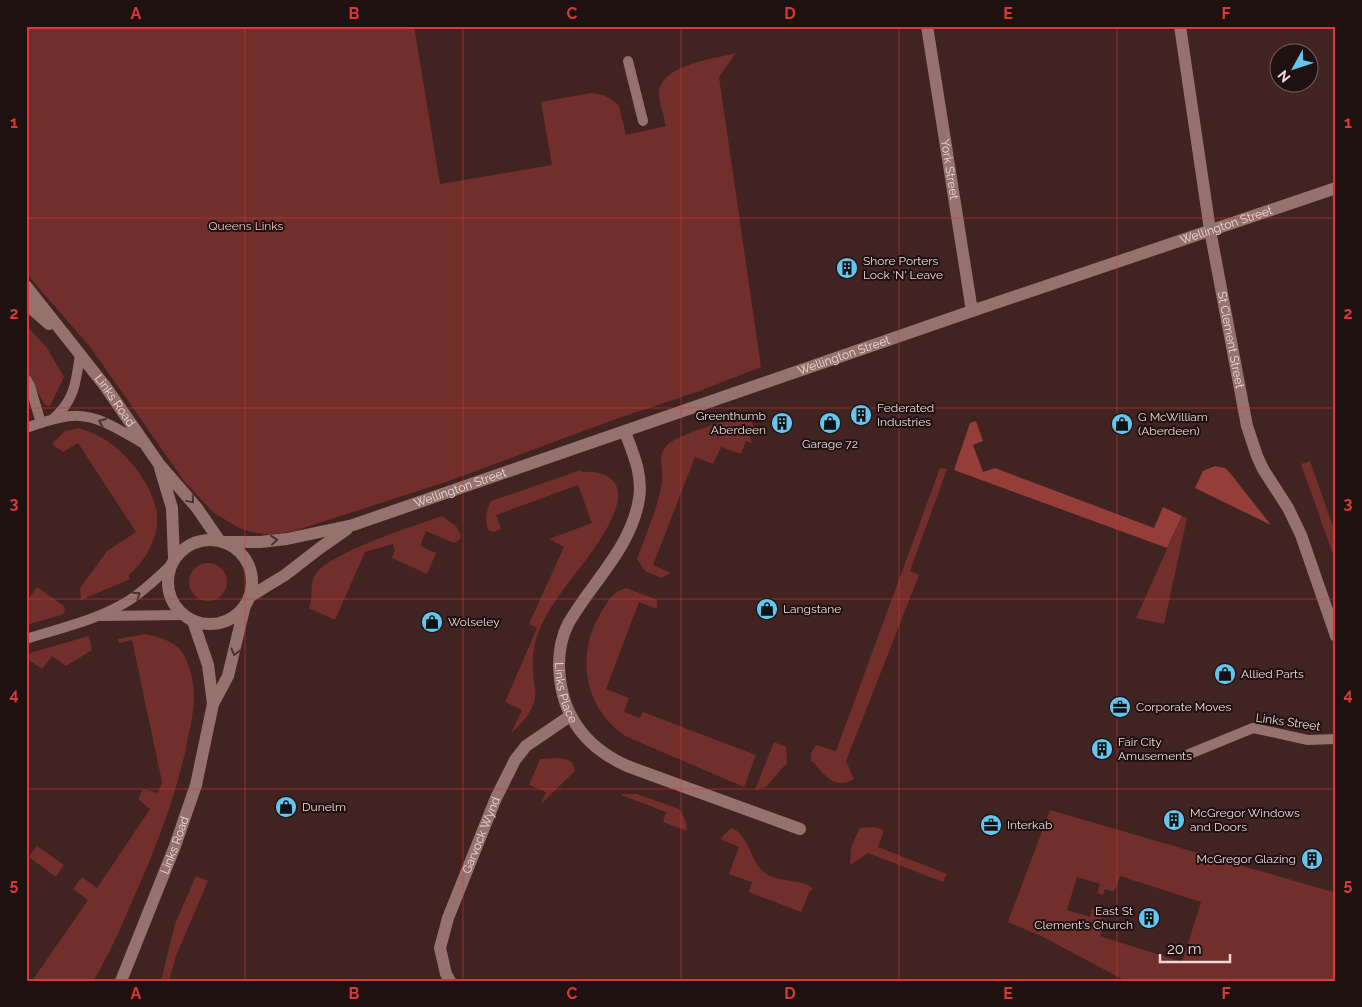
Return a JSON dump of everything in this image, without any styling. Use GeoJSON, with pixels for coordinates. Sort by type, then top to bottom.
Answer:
{"type":"FeatureCollection","features":[{"type":"Feature","properties":{"kind":"street","name":"York Street"},"geometry":{"type":"LineString","coordinates":[[927,26],[972,311]]}},
{"type":"Feature","properties":{"kind":"street","name":"St Clement Street"},"geometry":{"type":"LineString","coordinates":[[1180,26],[1210,230],[1250,438],[1263,470],[1288,508],[1298,528],[1336,636]]}},
{"type":"Feature","properties":{"kind":"street","name":"Wellington Street"},"geometry":{"type":"LineString","coordinates":[[222,541],[260,542],[353,525],[972,311],[1336,188]]}},
{"type":"Feature","properties":{"kind":"street","name":"Links Road"},"geometry":{"type":"LineString","coordinates":[[26,286],[105,386],[159,464],[197,508],[222,541]]}},
{"type":"Feature","properties":{"kind":"street","name":"Links Road"},"geometry":{"type":"LineString","coordinates":[[26,304],[67,339]]}},
{"type":"Feature","properties":{"kind":"street","name":"Links Place"},"geometry":{"type":"LineString","coordinates":[[625,432],[638,468],[639,500],[632,524],[621,547],[564,633],[560,650],[559,672],[563,697],[570,716],[591,743],[611,758],[627,766],[800,829]]}},
{"type":"Feature","properties":{"kind":"street","name":"Links Road"},"geometry":{"type":"LineString","coordinates":[[159,464],[172,508],[172,562]]}},
{"type":"Feature","properties":{"kind":"street","name":"Wellington Street"},"geometry":{"type":"LineString","coordinates":[[248,601],[353,525]]}},
{"type":"Feature","properties":{"kind":"street"},"geometry":{"type":"LineString","coordinates":[[198,541],[222,541],[237,549],[251,571],[252,584],[248,601],[238,614],[216,624],[204,624],[188,618],[175,607],[170,598],[167,576],[172,562],[189,545],[198,541]]}},
{"type":"Feature","properties":{"kind":"street","name":"Links Road"},"geometry":{"type":"LineString","coordinates":[[121,981],[175,846],[196,785],[213,704],[228,676],[248,601]]}},
{"type":"Feature","properties":{"kind":"street","name":"Links Road"},"geometry":{"type":"LineString","coordinates":[[188,618],[208,665],[213,704]]}},
{"type":"Feature","properties":{"kind":"street","name":"Garvock Wynd"},"geometry":{"type":"LineString","coordinates":[[450,981],[446,974],[440,948],[448,918],[496,798],[515,760],[526,746],[570,716]]}},
{"type":"Feature","properties":{"kind":"lane"},"geometry":{"type":"LineString","coordinates":[[628,61],[643,121]]}},
{"type":"Feature","properties":{"kind":"lane"},"geometry":{"type":"LineString","coordinates":[[53,419],[66,406],[73,394],[80,354]]}},
{"type":"Feature","properties":{"kind":"lane"},"geometry":{"type":"LineString","coordinates":[[26,379],[30,386],[41,423]]}},
{"type":"Feature","properties":{"kind":"lane"},"geometry":{"type":"LineString","coordinates":[[26,428],[53,419],[72,416],[94,419],[116,428],[145,444]]}},
{"type":"Feature","properties":{"kind":"lane"},"geometry":{"type":"LineString","coordinates":[[26,640],[98,616],[126,602],[144,590],[172,562]]}},
{"type":"Feature","properties":{"kind":"lane"},"geometry":{"type":"LineString","coordinates":[[98,616],[188,618]]}},
{"type":"Feature","properties":{"kind":"lane","name":"Links Street"},"geometry":{"type":"LineString","coordinates":[[1182,757],[1253,728],[1308,740],[1336,738]]}},
{"type":"Feature","properties":{"kind":"green space","name":"Queens Links"},"geometry":{"type":"Polygon","coordinates":[[[26,26],[414,26],[440,184],[552,165],[541,102],[591,93],[599,94],[610,98],[619,106],[626,135],[666,126],[659,95],[661,85],[668,77],[677,70],[689,65],[736,53],[719,77],[761,367],[697,392],[616,419],[446,482],[294,531],[269,535],[239,528],[214,513],[184,481],[91,348],[26,273],[26,26]]]}},
{"type":"Feature","properties":{"kind":"green space"},"geometry":{"type":"Polygon","coordinates":[[[26,325],[47,348],[64,377],[50,406],[45,405],[26,371],[26,325]]]}},
{"type":"Feature","properties":{"kind":"green space"},"geometry":{"type":"Polygon","coordinates":[[[749,413],[756,433],[749,435],[752,443],[746,441],[741,454],[721,447],[713,464],[695,457],[653,565],[671,573],[661,578],[645,571],[637,559],[658,501],[662,482],[661,459],[667,445],[681,437],[749,413]]]}},
{"type":"Feature","properties":{"kind":"green space"},"geometry":{"type":"Polygon","coordinates":[[[79,428],[107,441],[128,459],[150,491],[157,515],[156,533],[151,547],[139,565],[129,575],[130,579],[81,600],[80,588],[107,551],[136,532],[78,443],[63,452],[52,444],[65,431],[79,428]]]}},
{"type":"Feature","properties":{"kind":"green space"},"geometry":{"type":"Polygon","coordinates":[[[1310,461],[1336,535],[1336,563],[1301,464],[1310,461]]]}},
{"type":"Feature","properties":{"kind":"green space"},"geometry":{"type":"Polygon","coordinates":[[[940,468],[947,469],[910,571],[919,575],[846,761],[854,779],[841,783],[836,782],[826,776],[811,762],[811,753],[816,745],[836,751],[940,468]]]}},
{"type":"Feature","properties":{"kind":"green space"},"geometry":{"type":"Polygon","coordinates":[[[581,470],[582,472],[603,474],[610,478],[618,491],[617,504],[603,535],[556,600],[542,624],[533,657],[534,704],[529,714],[511,733],[522,710],[505,702],[537,628],[529,624],[564,547],[549,539],[592,523],[578,485],[496,515],[501,529],[494,532],[489,531],[487,527],[487,512],[491,501],[581,470]]]}},
{"type":"Feature","properties":{"kind":"green space"},"geometry":{"type":"Polygon","coordinates":[[[442,516],[456,526],[461,535],[460,539],[454,543],[426,531],[420,546],[436,553],[427,574],[392,558],[395,550],[393,544],[365,552],[335,620],[309,608],[313,578],[324,566],[337,557],[393,533],[442,516]]]}},
{"type":"Feature","properties":{"kind":"green space"},"geometry":{"type":"Polygon","coordinates":[[[1182,516],[1187,518],[1164,624],[1136,618],[1182,516]]]}},
{"type":"Feature","properties":{"kind":"green space"},"geometry":{"type":"Polygon","coordinates":[[[208,563],[222,568],[227,582],[222,596],[208,601],[194,596],[189,582],[194,568],[208,563]]]}},
{"type":"Feature","properties":{"kind":"green space"},"geometry":{"type":"Polygon","coordinates":[[[37,587],[64,606],[65,612],[61,615],[26,625],[26,602],[37,587]]]}},
{"type":"Feature","properties":{"kind":"green space"},"geometry":{"type":"Polygon","coordinates":[[[626,588],[655,599],[657,601],[657,609],[639,602],[606,689],[629,698],[624,712],[640,718],[643,712],[756,755],[744,787],[625,736],[611,724],[600,710],[592,695],[588,678],[586,662],[588,644],[594,627],[607,603],[612,596],[626,588]]]}},
{"type":"Feature","properties":{"kind":"green space"},"geometry":{"type":"Polygon","coordinates":[[[145,634],[167,640],[181,650],[188,664],[193,686],[194,702],[190,729],[169,809],[147,868],[122,925],[93,981],[32,981],[88,900],[73,889],[82,877],[97,888],[150,809],[138,799],[143,789],[158,793],[162,782],[132,640],[119,643],[118,639],[145,634]]]}},
{"type":"Feature","properties":{"kind":"green space"},"geometry":{"type":"Polygon","coordinates":[[[89,636],[92,650],[66,666],[52,656],[42,669],[26,658],[26,654],[89,636]]]}},
{"type":"Feature","properties":{"kind":"green space"},"geometry":{"type":"Polygon","coordinates":[[[774,742],[786,747],[787,763],[766,787],[755,790],[774,742]]]}},
{"type":"Feature","properties":{"kind":"green space"},"geometry":{"type":"Polygon","coordinates":[[[559,758],[570,761],[575,771],[541,804],[546,792],[529,785],[540,759],[559,758]]]}},
{"type":"Feature","properties":{"kind":"green space"},"geometry":{"type":"Polygon","coordinates":[[[622,794],[637,794],[679,809],[685,819],[687,831],[663,822],[666,812],[622,794]]]}},
{"type":"Feature","properties":{"kind":"green space"},"geometry":{"type":"Polygon","coordinates":[[[1050,810],[1336,893],[1334,981],[1126,981],[1043,937],[1008,922],[1050,810]],[[1120,876],[1114,892],[1105,889],[1103,895],[1097,893],[1100,884],[1077,877],[1067,910],[1090,917],[1092,909],[1098,910],[1096,916],[1106,919],[1100,936],[1182,962],[1201,902],[1120,876]]]}},
{"type":"Feature","properties":{"kind":"green space"},"geometry":{"type":"Polygon","coordinates":[[[874,827],[884,830],[878,847],[947,874],[943,882],[868,853],[850,865],[851,847],[860,828],[874,827]]]}},
{"type":"Feature","properties":{"kind":"green space"},"geometry":{"type":"Polygon","coordinates":[[[731,828],[742,836],[756,862],[765,873],[777,878],[803,883],[813,889],[809,892],[801,912],[749,892],[752,882],[729,874],[739,847],[720,839],[731,828]]]}},
{"type":"Feature","properties":{"kind":"green space"},"geometry":{"type":"Polygon","coordinates":[[[37,846],[64,865],[56,877],[29,857],[37,846]]]}},
{"type":"Feature","properties":{"kind":"green space"},"geometry":{"type":"Polygon","coordinates":[[[196,876],[208,881],[176,956],[169,981],[161,981],[175,924],[196,876]]]}},
{"type":"Feature","properties":{"kind":"shaded area"},"geometry":{"type":"Polygon","coordinates":[[[976,421],[983,441],[973,445],[983,472],[995,468],[1154,528],[1163,507],[1182,516],[1167,548],[954,470],[970,423],[976,421]]]}},
{"type":"Feature","properties":{"kind":"shaded area"},"geometry":{"type":"Polygon","coordinates":[[[1215,466],[1225,468],[1230,473],[1271,525],[1195,488],[1203,471],[1215,466]]]}},
{"type":"Feature","properties":{"kind":"place","name":"Shore Porters Lock 'N' Leave"},"geometry":{"type":"Point","coordinates":[847,268]}},
{"type":"Feature","properties":{"kind":"place","name":"Federated Industries"},"geometry":{"type":"Point","coordinates":[861,415]}},
{"type":"Feature","properties":{"kind":"place","name":"Greenthumb Aberdeen"},"geometry":{"type":"Point","coordinates":[782,423]}},
{"type":"Feature","properties":{"kind":"place","name":"Garage 72"},"geometry":{"type":"Point","coordinates":[830,423]}},
{"type":"Feature","properties":{"kind":"place","name":"G McWilliam (Aberdeen)"},"geometry":{"type":"Point","coordinates":[1122,424]}},
{"type":"Feature","properties":{"kind":"place","name":"Langstane"},"geometry":{"type":"Point","coordinates":[767,609]}},
{"type":"Feature","properties":{"kind":"place","name":"Wolseley"},"geometry":{"type":"Point","coordinates":[432,622]}},
{"type":"Feature","properties":{"kind":"place","name":"Allied Parts"},"geometry":{"type":"Point","coordinates":[1225,674]}},
{"type":"Feature","properties":{"kind":"place","name":"Corporate Moves"},"geometry":{"type":"Point","coordinates":[1120,707]}},
{"type":"Feature","properties":{"kind":"place","name":"Fair City Amusements"},"geometry":{"type":"Point","coordinates":[1102,749]}},
{"type":"Feature","properties":{"kind":"place","name":"Dunelm"},"geometry":{"type":"Point","coordinates":[286,807]}},
{"type":"Feature","properties":{"kind":"place","name":"McGregor Windows and Doors"},"geometry":{"type":"Point","coordinates":[1174,820]}},
{"type":"Feature","properties":{"kind":"place","name":"Interkab"},"geometry":{"type":"Point","coordinates":[991,825]}},
{"type":"Feature","properties":{"kind":"place","name":"McGregor Glazing"},"geometry":{"type":"Point","coordinates":[1312,859]}},
{"type":"Feature","properties":{"kind":"place","name":"East St Clement's Church"},"geometry":{"type":"Point","coordinates":[1149,918]}}]}
